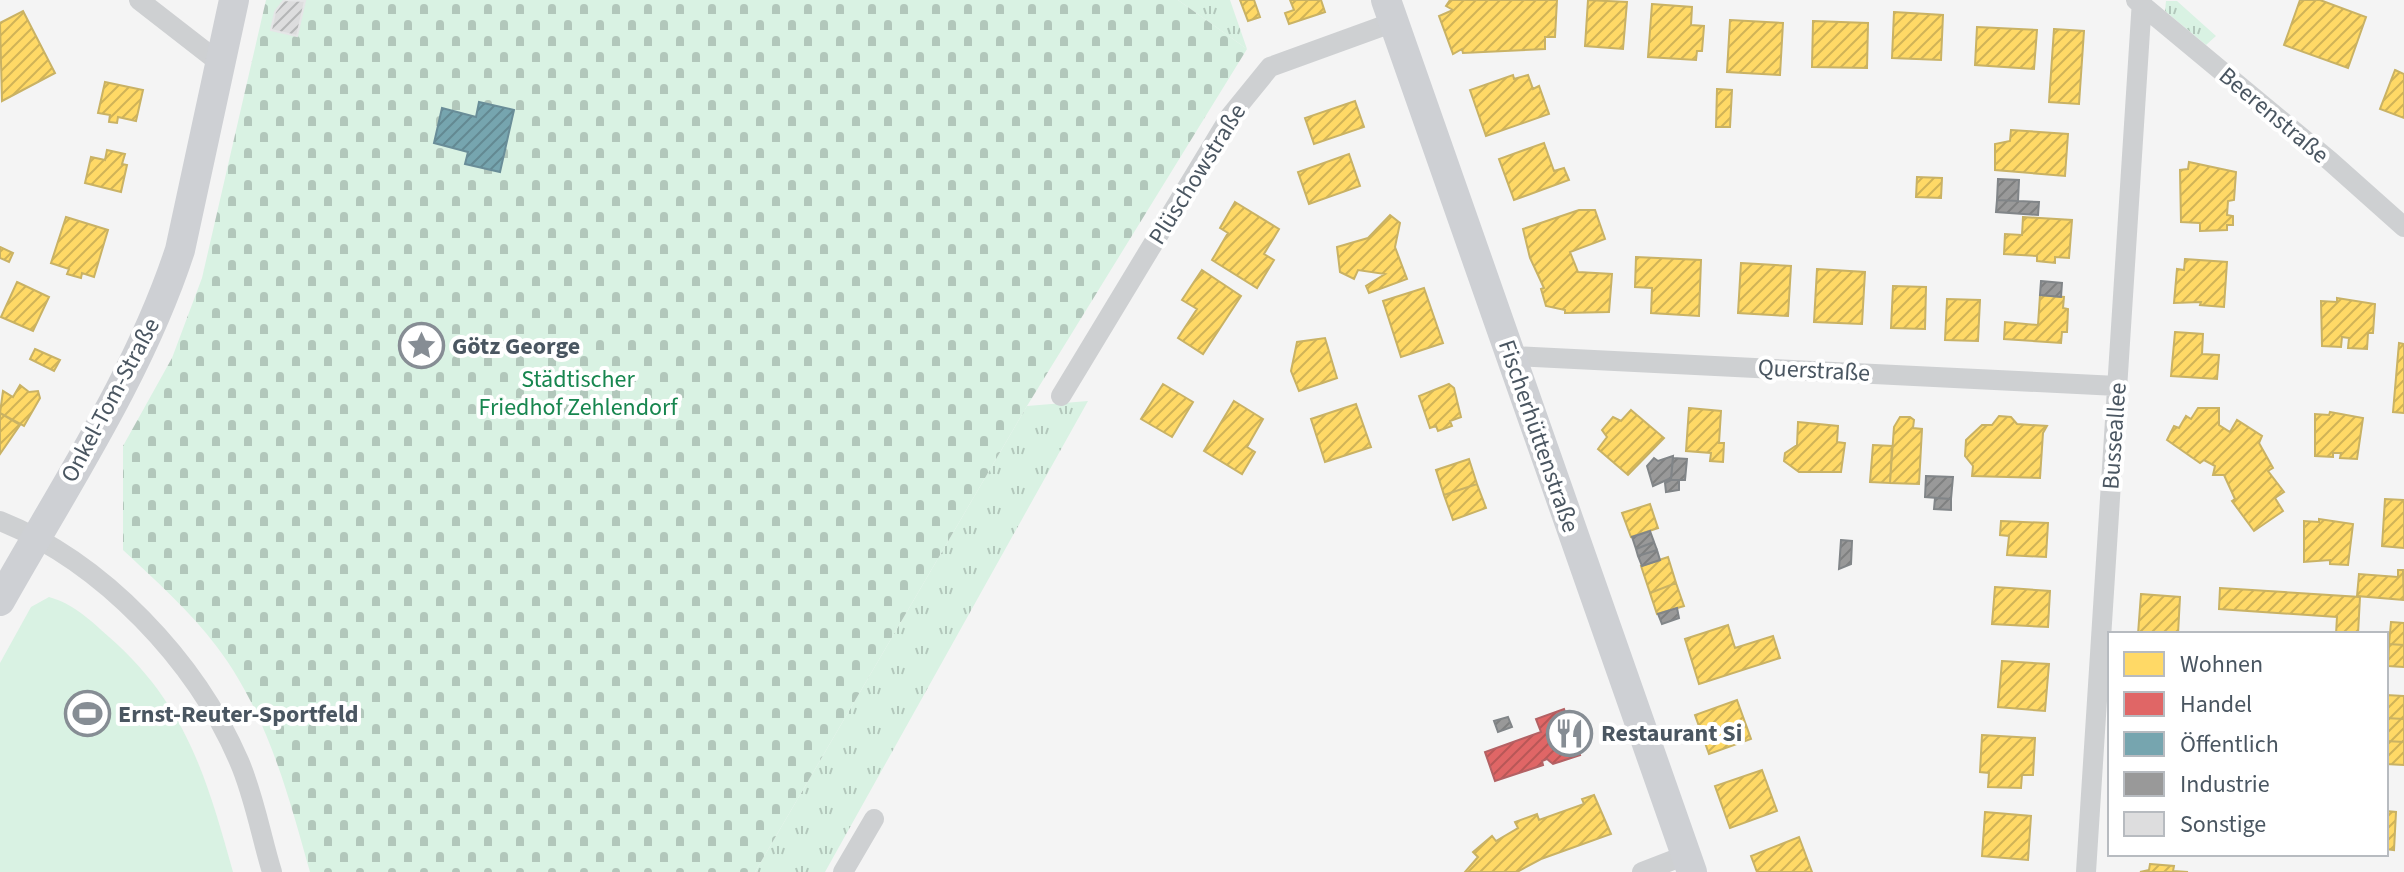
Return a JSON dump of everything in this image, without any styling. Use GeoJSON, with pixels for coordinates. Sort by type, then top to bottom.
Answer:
{"type":"FeatureCollection","features":[{"type":"Feature","properties":{"kind":"street"},"geometry":{"type":"LineString","coordinates":[[139,0],[220,63]]}},
{"type":"Feature","properties":{"kind":"street","name":"Onkel-Tom-Straße"},"geometry":{"type":"LineString","coordinates":[[0,601],[136,361],[168,285],[180,250],[234,0]]}},
{"type":"Feature","properties":{"kind":"street","name":"Beerenstraße"},"geometry":{"type":"LineString","coordinates":[[2140,2],[2404,227]]}},
{"type":"Feature","properties":{"kind":"street","name":"Busseallee"},"geometry":{"type":"LineString","coordinates":[[2086,872],[2140,2]]}},
{"type":"Feature","properties":{"kind":"street","name":"Fischerhüttenstraße"},"geometry":{"type":"LineString","coordinates":[[1390,11],[1689,864]]}},
{"type":"Feature","properties":{"kind":"street","name":"Plüschowstraße"},"geometry":{"type":"LineString","coordinates":[[1061,396],[1231,115],[1270,67],[1390,11]]}},
{"type":"Feature","properties":{"kind":"street","name":"Querstraße"},"geometry":{"type":"LineString","coordinates":[[1512,356],[2117,386]]}},
{"type":"Feature","properties":{"kind":"street"},"geometry":{"type":"LineString","coordinates":[[0,521],[35,539],[127,602],[182,663],[215,712],[240,763],[272,872]]}},
{"type":"Feature","properties":{"kind":"street"},"geometry":{"type":"LineString","coordinates":[[843,872],[874,819]]}},
{"type":"Feature","properties":{"kind":"street"},"geometry":{"type":"LineString","coordinates":[[1642,872],[1689,864]]}},
{"type":"Feature","properties":{"kind":"green space","name":"Städtischer Friedhof Zehlendorf"},"geometry":{"type":"Polygon","coordinates":[[[266,0],[1178,0],[1247,49],[1027,406],[755,872],[310,872],[274,755],[250,699],[217,647],[196,621],[123,550],[123,446],[172,358],[202,278],[266,0]]]}},
{"type":"Feature","properties":{"kind":"green space"},"geometry":{"type":"Polygon","coordinates":[[[1178,0],[1230,0],[1247,49],[1178,0]]]}},
{"type":"Feature","properties":{"kind":"green space"},"geometry":{"type":"Polygon","coordinates":[[[2166,1],[2177,1],[2216,36],[2206,45],[2165,11],[2166,1]]]}},
{"type":"Feature","properties":{"kind":"green space"},"geometry":{"type":"Polygon","coordinates":[[[1088,401],[825,872],[755,872],[1027,406],[1088,401]]]}},
{"type":"Feature","properties":{"kind":"green space","name":"Ernst-Reuter-Sportfeld"},"geometry":{"type":"Polygon","coordinates":[[[49,597],[74,608],[88,619],[135,663],[157,689],[175,716],[203,774],[233,872],[0,872],[0,663],[31,607],[49,597]]]}},
{"type":"Feature","properties":{"kind":"building: Wohnen"},"geometry":{"type":"Polygon","coordinates":[[[1240,0],[1254,0],[1260,17],[1248,21],[1240,0]]]}},
{"type":"Feature","properties":{"kind":"building: Wohnen"},"geometry":{"type":"Polygon","coordinates":[[[1290,0],[1321,0],[1325,12],[1289,24],[1285,13],[1294,10],[1290,0]]]}},
{"type":"Feature","properties":{"kind":"building: Wohnen"},"geometry":{"type":"Polygon","coordinates":[[[1450,0],[1557,0],[1555,37],[1545,37],[1545,49],[1463,53],[1462,49],[1453,54],[1439,16],[1453,10],[1446,6],[1450,0]]]}},
{"type":"Feature","properties":{"kind":"building: Wohnen"},"geometry":{"type":"Polygon","coordinates":[[[1588,0],[1627,2],[1623,49],[1585,46],[1588,0]]]}},
{"type":"Feature","properties":{"kind":"building: Wohnen"},"geometry":{"type":"Polygon","coordinates":[[[2300,0],[2320,0],[2366,17],[2348,68],[2284,45],[2300,0]]]}},
{"type":"Feature","properties":{"kind":"building: Wohnen"},"geometry":{"type":"Polygon","coordinates":[[[1652,4],[1692,7],[1691,25],[1704,26],[1702,51],[1697,51],[1696,60],[1648,57],[1652,4]]]}},
{"type":"Feature","properties":{"kind":"building: Wohnen"},"geometry":{"type":"Polygon","coordinates":[[[23,11],[55,73],[2,101],[0,23],[23,11]]]}},
{"type":"Feature","properties":{"kind":"building: Wohnen"},"geometry":{"type":"Polygon","coordinates":[[[1894,12],[1943,15],[1941,60],[1892,58],[1894,12]]]}},
{"type":"Feature","properties":{"kind":"building: Wohnen"},"geometry":{"type":"Polygon","coordinates":[[[1730,20],[1783,23],[1780,75],[1727,72],[1730,20]]]}},
{"type":"Feature","properties":{"kind":"building: Wohnen"},"geometry":{"type":"Polygon","coordinates":[[[1813,21],[1868,23],[1867,68],[1812,67],[1813,21]]]}},
{"type":"Feature","properties":{"kind":"building: Wohnen"},"geometry":{"type":"Polygon","coordinates":[[[1977,27],[2037,30],[2034,69],[1975,65],[1977,27]]]}},
{"type":"Feature","properties":{"kind":"building: Wohnen"},"geometry":{"type":"Polygon","coordinates":[[[2054,29],[2084,31],[2079,104],[2049,102],[2054,29]]]}},
{"type":"Feature","properties":{"kind":"building: Wohnen"},"geometry":{"type":"Polygon","coordinates":[[[2395,70],[2404,74],[2404,118],[2380,109],[2395,70]]]}},
{"type":"Feature","properties":{"kind":"building: Wohnen"},"geometry":{"type":"Polygon","coordinates":[[[1513,75],[1514,79],[1528,75],[1533,89],[1539,86],[1549,114],[1486,136],[1470,90],[1513,75]]]}},
{"type":"Feature","properties":{"kind":"building: Wohnen"},"geometry":{"type":"Polygon","coordinates":[[[105,82],[143,90],[136,121],[118,117],[117,123],[109,122],[110,115],[98,113],[105,82]]]}},
{"type":"Feature","properties":{"kind":"building: Wohnen"},"geometry":{"type":"Polygon","coordinates":[[[1717,89],[1732,90],[1730,127],[1716,127],[1717,89]]]}},
{"type":"Feature","properties":{"kind":"building: Wohnen"},"geometry":{"type":"Polygon","coordinates":[[[1355,101],[1364,127],[1314,144],[1305,118],[1355,101]]]}},
{"type":"Feature","properties":{"kind":"building: Wohnen"},"geometry":{"type":"Polygon","coordinates":[[[2011,130],[2068,134],[2065,176],[1995,170],[1995,144],[2010,141],[2011,130]]]}},
{"type":"Feature","properties":{"kind":"building: Wohnen"},"geometry":{"type":"Polygon","coordinates":[[[1544,143],[1554,171],[1564,168],[1569,180],[1514,200],[1499,159],[1544,143]]]}},
{"type":"Feature","properties":{"kind":"building: Wohnen"},"geometry":{"type":"Polygon","coordinates":[[[107,150],[125,154],[122,164],[127,165],[121,192],[85,183],[91,157],[105,160],[107,150]]]}},
{"type":"Feature","properties":{"kind":"building: Wohnen"},"geometry":{"type":"Polygon","coordinates":[[[1349,154],[1360,186],[1309,204],[1298,172],[1349,154]]]}},
{"type":"Feature","properties":{"kind":"building: Wohnen"},"geometry":{"type":"Polygon","coordinates":[[[2189,162],[2236,172],[2234,200],[2228,201],[2227,215],[2233,216],[2233,225],[2227,225],[2227,230],[2200,231],[2200,223],[2181,222],[2180,170],[2188,169],[2189,162]]]}},
{"type":"Feature","properties":{"kind":"building: Wohnen"},"geometry":{"type":"Polygon","coordinates":[[[1917,177],[1942,178],[1941,198],[1916,197],[1917,177]]]}},
{"type":"Feature","properties":{"kind":"building: Wohnen"},"geometry":{"type":"Polygon","coordinates":[[[1235,202],[1279,229],[1264,254],[1274,260],[1257,288],[1212,260],[1228,233],[1220,228],[1235,202]]]}},
{"type":"Feature","properties":{"kind":"building: Wohnen"},"geometry":{"type":"Polygon","coordinates":[[[1579,210],[1595,210],[1605,239],[1570,252],[1578,272],[1612,274],[1609,312],[1565,313],[1565,310],[1546,306],[1541,289],[1544,288],[1530,258],[1523,229],[1579,210]]]}},
{"type":"Feature","properties":{"kind":"building: Wohnen"},"geometry":{"type":"Polygon","coordinates":[[[1390,215],[1400,223],[1395,247],[1407,279],[1369,293],[1366,286],[1385,274],[1358,270],[1354,279],[1340,272],[1337,247],[1368,238],[1390,215]]]}},
{"type":"Feature","properties":{"kind":"building: Wohnen"},"geometry":{"type":"Polygon","coordinates":[[[66,217],[108,230],[94,277],[82,273],[81,278],[67,274],[69,269],[51,263],[66,217]]]}},
{"type":"Feature","properties":{"kind":"building: Wohnen"},"geometry":{"type":"Polygon","coordinates":[[[2023,217],[2072,220],[2069,258],[2055,257],[2055,263],[2037,261],[2037,256],[2004,254],[2005,234],[2022,235],[2023,217]]]}},
{"type":"Feature","properties":{"kind":"building: Wohnen"},"geometry":{"type":"Polygon","coordinates":[[[0,247],[13,253],[9,262],[0,258],[0,247]]]}},
{"type":"Feature","properties":{"kind":"building: Wohnen"},"geometry":{"type":"Polygon","coordinates":[[[1636,257],[1701,260],[1699,316],[1651,313],[1652,288],[1635,287],[1636,257]]]}},
{"type":"Feature","properties":{"kind":"building: Wohnen"},"geometry":{"type":"Polygon","coordinates":[[[2185,259],[2227,262],[2224,307],[2200,305],[2201,302],[2174,303],[2177,269],[2184,270],[2185,259]]]}},
{"type":"Feature","properties":{"kind":"building: Wohnen"},"geometry":{"type":"Polygon","coordinates":[[[1741,263],[1791,266],[1788,316],[1738,313],[1741,263]]]}},
{"type":"Feature","properties":{"kind":"building: Wohnen"},"geometry":{"type":"Polygon","coordinates":[[[1817,269],[1865,272],[1862,324],[1814,322],[1817,269]]]}},
{"type":"Feature","properties":{"kind":"building: Wohnen"},"geometry":{"type":"Polygon","coordinates":[[[1202,270],[1241,296],[1203,354],[1178,338],[1197,309],[1182,300],[1202,270]]]}},
{"type":"Feature","properties":{"kind":"building: Wohnen"},"geometry":{"type":"Polygon","coordinates":[[[17,282],[49,297],[33,331],[1,317],[17,282]]]}},
{"type":"Feature","properties":{"kind":"building: Wohnen"},"geometry":{"type":"Polygon","coordinates":[[[1893,286],[1926,287],[1925,329],[1891,328],[1893,286]]]}},
{"type":"Feature","properties":{"kind":"building: Wohnen"},"geometry":{"type":"Polygon","coordinates":[[[1424,288],[1443,343],[1401,357],[1383,301],[1424,288]]]}},
{"type":"Feature","properties":{"kind":"building: Wohnen"},"geometry":{"type":"Polygon","coordinates":[[[2040,295],[2064,297],[2063,308],[2068,309],[2067,332],[2062,332],[2061,343],[2004,339],[2005,322],[2038,325],[2040,295]]]}},
{"type":"Feature","properties":{"kind":"building: Wohnen"},"geometry":{"type":"Polygon","coordinates":[[[2337,298],[2375,304],[2373,333],[2368,333],[2367,349],[2348,348],[2349,338],[2342,337],[2341,347],[2322,346],[2321,301],[2337,302],[2337,298]]]}},
{"type":"Feature","properties":{"kind":"building: Wohnen"},"geometry":{"type":"Polygon","coordinates":[[[1947,299],[1980,300],[1978,341],[1945,340],[1947,299]]]}},
{"type":"Feature","properties":{"kind":"building: Wohnen"},"geometry":{"type":"Polygon","coordinates":[[[2175,332],[2203,334],[2202,354],[2219,355],[2217,379],[2171,376],[2175,332]]]}},
{"type":"Feature","properties":{"kind":"building: Wohnen"},"geometry":{"type":"Polygon","coordinates":[[[1325,338],[1337,378],[1299,391],[1291,371],[1297,342],[1325,338]]]}},
{"type":"Feature","properties":{"kind":"building: Wohnen"},"geometry":{"type":"Polygon","coordinates":[[[2399,343],[2404,344],[2404,413],[2393,412],[2399,343]]]}},
{"type":"Feature","properties":{"kind":"building: Wohnen"},"geometry":{"type":"Polygon","coordinates":[[[35,349],[60,360],[54,371],[30,359],[35,349]]]}},
{"type":"Feature","properties":{"kind":"building: Wohnen"},"geometry":{"type":"Polygon","coordinates":[[[1163,384],[1193,402],[1172,437],[1141,419],[1163,384]]]}},
{"type":"Feature","properties":{"kind":"building: Wohnen"},"geometry":{"type":"Polygon","coordinates":[[[1449,384],[1454,388],[1461,417],[1450,421],[1452,426],[1438,431],[1436,426],[1430,428],[1419,396],[1449,384]]]}},
{"type":"Feature","properties":{"kind":"building: Wohnen"},"geometry":{"type":"Polygon","coordinates":[[[20,385],[29,392],[38,391],[40,398],[24,426],[0,413],[3,391],[13,397],[20,385]]]}},
{"type":"Feature","properties":{"kind":"building: Wohnen"},"geometry":{"type":"Polygon","coordinates":[[[1234,401],[1263,419],[1247,447],[1255,452],[1242,474],[1204,451],[1234,401]]]}},
{"type":"Feature","properties":{"kind":"building: Wohnen"},"geometry":{"type":"Polygon","coordinates":[[[1356,404],[1371,447],[1325,462],[1311,419],[1356,404]]]}},
{"type":"Feature","properties":{"kind":"building: Wohnen"},"geometry":{"type":"Polygon","coordinates":[[[1689,408],[1721,411],[1719,443],[1724,443],[1723,462],[1710,461],[1711,453],[1686,451],[1689,408]]]}},
{"type":"Feature","properties":{"kind":"building: Wohnen"},"geometry":{"type":"Polygon","coordinates":[[[2198,408],[2219,408],[2219,425],[2230,432],[2237,420],[2262,436],[2259,443],[2273,468],[2268,471],[2284,492],[2275,498],[2283,511],[2254,531],[2232,501],[2235,499],[2224,475],[2213,475],[2215,466],[2204,460],[2200,463],[2167,440],[2174,426],[2179,428],[2186,416],[2191,419],[2198,408]]]}},
{"type":"Feature","properties":{"kind":"building: Wohnen"},"geometry":{"type":"Polygon","coordinates":[[[1631,410],[1664,438],[1628,475],[1598,449],[1607,437],[1602,430],[1613,417],[1621,421],[1631,410]]]}},
{"type":"Feature","properties":{"kind":"building: Wohnen"},"geometry":{"type":"Polygon","coordinates":[[[2330,412],[2363,418],[2357,459],[2340,458],[2341,453],[2333,453],[2333,457],[2315,456],[2315,414],[2329,415],[2330,412]]]}},
{"type":"Feature","properties":{"kind":"building: Wohnen"},"geometry":{"type":"Polygon","coordinates":[[[0,413],[20,425],[0,454],[0,413]]]}},
{"type":"Feature","properties":{"kind":"building: Wohnen"},"geometry":{"type":"Polygon","coordinates":[[[1999,416],[2011,417],[2017,424],[2047,426],[2043,433],[2040,478],[1972,476],[1973,466],[1965,456],[1966,440],[1982,425],[1992,425],[1999,416]]]}},
{"type":"Feature","properties":{"kind":"building: Wohnen"},"geometry":{"type":"Polygon","coordinates":[[[1900,417],[1910,417],[1914,420],[1913,428],[1922,429],[1919,484],[1890,483],[1894,427],[1900,417]]]}},
{"type":"Feature","properties":{"kind":"building: Wohnen"},"geometry":{"type":"Polygon","coordinates":[[[1798,422],[1838,426],[1837,442],[1845,443],[1841,472],[1799,472],[1784,461],[1785,453],[1797,445],[1798,422]]]}},
{"type":"Feature","properties":{"kind":"building: Wohnen"},"geometry":{"type":"Polygon","coordinates":[[[1873,445],[1892,446],[1890,483],[1870,482],[1873,445]]]}},
{"type":"Feature","properties":{"kind":"building: Wohnen"},"geometry":{"type":"Polygon","coordinates":[[[1469,459],[1477,484],[1444,495],[1436,470],[1469,459]]]}},
{"type":"Feature","properties":{"kind":"building: Wohnen"},"geometry":{"type":"Polygon","coordinates":[[[1477,484],[1486,508],[1453,520],[1444,495],[1477,484]]]}},
{"type":"Feature","properties":{"kind":"building: Wohnen"},"geometry":{"type":"Polygon","coordinates":[[[2385,499],[2404,500],[2404,548],[2382,546],[2385,499]]]}},
{"type":"Feature","properties":{"kind":"building: Wohnen"},"geometry":{"type":"Polygon","coordinates":[[[1650,504],[1658,528],[1631,537],[1622,513],[1650,504]]]}},
{"type":"Feature","properties":{"kind":"building: Wohnen"},"geometry":{"type":"Polygon","coordinates":[[[2319,519],[2353,524],[2348,565],[2330,564],[2330,560],[2304,562],[2304,521],[2319,522],[2319,519]]]}},
{"type":"Feature","properties":{"kind":"building: Wohnen"},"geometry":{"type":"Polygon","coordinates":[[[2001,521],[2048,523],[2046,557],[2007,555],[2009,536],[2000,535],[2001,521]]]}},
{"type":"Feature","properties":{"kind":"building: Wohnen"},"geometry":{"type":"Polygon","coordinates":[[[1668,557],[1676,583],[1650,593],[1641,566],[1668,557]]]}},
{"type":"Feature","properties":{"kind":"building: Wohnen"},"geometry":{"type":"Polygon","coordinates":[[[2398,570],[2403,570],[2404,600],[2357,596],[2359,574],[2398,577],[2398,570]]]}},
{"type":"Feature","properties":{"kind":"building: Wohnen"},"geometry":{"type":"Polygon","coordinates":[[[1676,583],[1684,606],[1657,614],[1650,593],[1676,583]]]}},
{"type":"Feature","properties":{"kind":"building: Wohnen"},"geometry":{"type":"Polygon","coordinates":[[[1995,587],[2050,591],[2048,627],[1992,624],[1995,587]]]}},
{"type":"Feature","properties":{"kind":"building: Wohnen"},"geometry":{"type":"Polygon","coordinates":[[[2220,588],[2360,597],[2358,632],[2336,632],[2337,617],[2219,609],[2220,588]]]}},
{"type":"Feature","properties":{"kind":"building: Wohnen"},"geometry":{"type":"Polygon","coordinates":[[[2141,594],[2180,597],[2178,632],[2138,632],[2141,594]]]}},
{"type":"Feature","properties":{"kind":"building: Wohnen"},"geometry":{"type":"Polygon","coordinates":[[[2391,622],[2404,623],[2404,645],[2389,644],[2391,622]]]}},
{"type":"Feature","properties":{"kind":"building: Wohnen"},"geometry":{"type":"Polygon","coordinates":[[[1728,625],[1735,648],[1773,636],[1780,658],[1699,684],[1685,639],[1728,625]]]}},
{"type":"Feature","properties":{"kind":"building: Wohnen"},"geometry":{"type":"Polygon","coordinates":[[[2389,644],[2404,645],[2404,667],[2388,666],[2389,644]]]}},
{"type":"Feature","properties":{"kind":"building: Wohnen"},"geometry":{"type":"Polygon","coordinates":[[[2002,661],[2049,664],[2045,711],[1998,707],[2002,661]]]}},
{"type":"Feature","properties":{"kind":"building: Wohnen"},"geometry":{"type":"Polygon","coordinates":[[[2388,695],[2404,696],[2404,719],[2388,718],[2388,695]]]}},
{"type":"Feature","properties":{"kind":"building: Wohnen"},"geometry":{"type":"Polygon","coordinates":[[[1737,700],[1751,739],[1709,754],[1695,715],[1737,700]]]}},
{"type":"Feature","properties":{"kind":"building: Wohnen"},"geometry":{"type":"Polygon","coordinates":[[[2388,718],[2404,719],[2404,742],[2388,741],[2388,718]]]}},
{"type":"Feature","properties":{"kind":"building: Wohnen"},"geometry":{"type":"Polygon","coordinates":[[[1982,735],[2035,738],[2033,775],[2022,775],[2021,788],[1988,787],[1989,773],[1980,772],[1982,735]]]}},
{"type":"Feature","properties":{"kind":"building: Wohnen"},"geometry":{"type":"Polygon","coordinates":[[[2388,741],[2404,742],[2404,765],[2388,764],[2388,741]]]}},
{"type":"Feature","properties":{"kind":"building: Wohnen"},"geometry":{"type":"Polygon","coordinates":[[[1762,770],[1777,811],[1730,828],[1715,786],[1762,770]]]}},
{"type":"Feature","properties":{"kind":"building: Wohnen"},"geometry":{"type":"Polygon","coordinates":[[[1594,795],[1611,834],[1541,859],[1517,872],[1465,872],[1478,857],[1473,852],[1492,836],[1496,841],[1518,828],[1515,822],[1537,814],[1539,820],[1584,804],[1582,799],[1594,795]]]}},
{"type":"Feature","properties":{"kind":"building: Wohnen"},"geometry":{"type":"Polygon","coordinates":[[[2388,811],[2396,812],[2394,850],[2388,849],[2388,811]]]}},
{"type":"Feature","properties":{"kind":"building: Wohnen"},"geometry":{"type":"Polygon","coordinates":[[[1985,812],[2031,816],[2028,860],[1982,856],[1985,812]]]}},
{"type":"Feature","properties":{"kind":"building: Wohnen"},"geometry":{"type":"Polygon","coordinates":[[[1799,837],[1812,872],[1757,872],[1751,856],[1799,837]]]}},
{"type":"Feature","properties":{"kind":"building: Wohnen"},"geometry":{"type":"Polygon","coordinates":[[[2150,864],[2174,866],[2173,871],[2188,872],[2140,872],[2149,870],[2150,864]]]}},
{"type":"Feature","properties":{"kind":"building: Handel"},"geometry":{"type":"Polygon","coordinates":[[[1564,709],[1580,755],[1553,764],[1547,759],[1542,761],[1543,765],[1495,781],[1485,752],[1541,732],[1536,719],[1564,709]]]}},
{"type":"Feature","properties":{"kind":"building: Öffentlich"},"geometry":{"type":"Polygon","coordinates":[[[479,102],[514,110],[500,172],[465,164],[468,152],[434,143],[442,108],[476,117],[479,102]]]}},
{"type":"Feature","properties":{"kind":"building: Industrie"},"geometry":{"type":"Polygon","coordinates":[[[1998,179],[2019,180],[2018,201],[1997,200],[1998,179]]]}},
{"type":"Feature","properties":{"kind":"building: Industrie"},"geometry":{"type":"Polygon","coordinates":[[[1997,200],[2039,202],[2038,215],[1996,212],[1997,200]]]}},
{"type":"Feature","properties":{"kind":"building: Industrie"},"geometry":{"type":"Polygon","coordinates":[[[2041,281],[2062,283],[2061,297],[2040,295],[2041,281]]]}},
{"type":"Feature","properties":{"kind":"building: Industrie"},"geometry":{"type":"Polygon","coordinates":[[[1673,456],[1671,478],[1653,486],[1647,466],[1654,458],[1658,461],[1673,456]]]}},
{"type":"Feature","properties":{"kind":"building: Industrie"},"geometry":{"type":"Polygon","coordinates":[[[1673,458],[1687,459],[1685,480],[1671,480],[1673,458]]]}},
{"type":"Feature","properties":{"kind":"building: Industrie"},"geometry":{"type":"Polygon","coordinates":[[[1926,476],[1953,477],[1951,499],[1925,497],[1926,476]]]}},
{"type":"Feature","properties":{"kind":"building: Industrie"},"geometry":{"type":"Polygon","coordinates":[[[1679,480],[1679,490],[1666,492],[1665,483],[1679,480]]]}},
{"type":"Feature","properties":{"kind":"building: Industrie"},"geometry":{"type":"Polygon","coordinates":[[[1935,498],[1951,499],[1951,510],[1934,509],[1935,498]]]}},
{"type":"Feature","properties":{"kind":"building: Industrie"},"geometry":{"type":"Polygon","coordinates":[[[1650,531],[1654,542],[1636,549],[1632,537],[1650,531]]]}},
{"type":"Feature","properties":{"kind":"building: Industrie"},"geometry":{"type":"Polygon","coordinates":[[[1841,540],[1852,541],[1851,564],[1839,569],[1841,540]]]}},
{"type":"Feature","properties":{"kind":"building: Industrie"},"geometry":{"type":"Polygon","coordinates":[[[1654,542],[1657,550],[1638,556],[1636,549],[1654,542]]]}},
{"type":"Feature","properties":{"kind":"building: Industrie"},"geometry":{"type":"Polygon","coordinates":[[[1657,550],[1660,560],[1642,566],[1638,556],[1657,550]]]}},
{"type":"Feature","properties":{"kind":"building: Industrie"},"geometry":{"type":"Polygon","coordinates":[[[1677,608],[1679,618],[1662,624],[1658,614],[1677,608]]]}},
{"type":"Feature","properties":{"kind":"building: Industrie"},"geometry":{"type":"Polygon","coordinates":[[[1508,717],[1512,727],[1498,732],[1494,721],[1508,717]]]}},
{"type":"Feature","properties":{"kind":"building: Sonstige"},"geometry":{"type":"Polygon","coordinates":[[[284,0],[305,1],[297,36],[271,30],[275,12],[284,0]]]}},
{"type":"Feature","properties":{"kind":"place","name":"Götz George"},"geometry":{"type":"Point","coordinates":[421,346]}},
{"type":"Feature","properties":{"kind":"place","name":"Ernst-Reuter-Sportfeld"},"geometry":{"type":"Point","coordinates":[87,714]}},
{"type":"Feature","properties":{"kind":"place","name":"Restaurant Si"},"geometry":{"type":"Point","coordinates":[1570,733]}}]}
